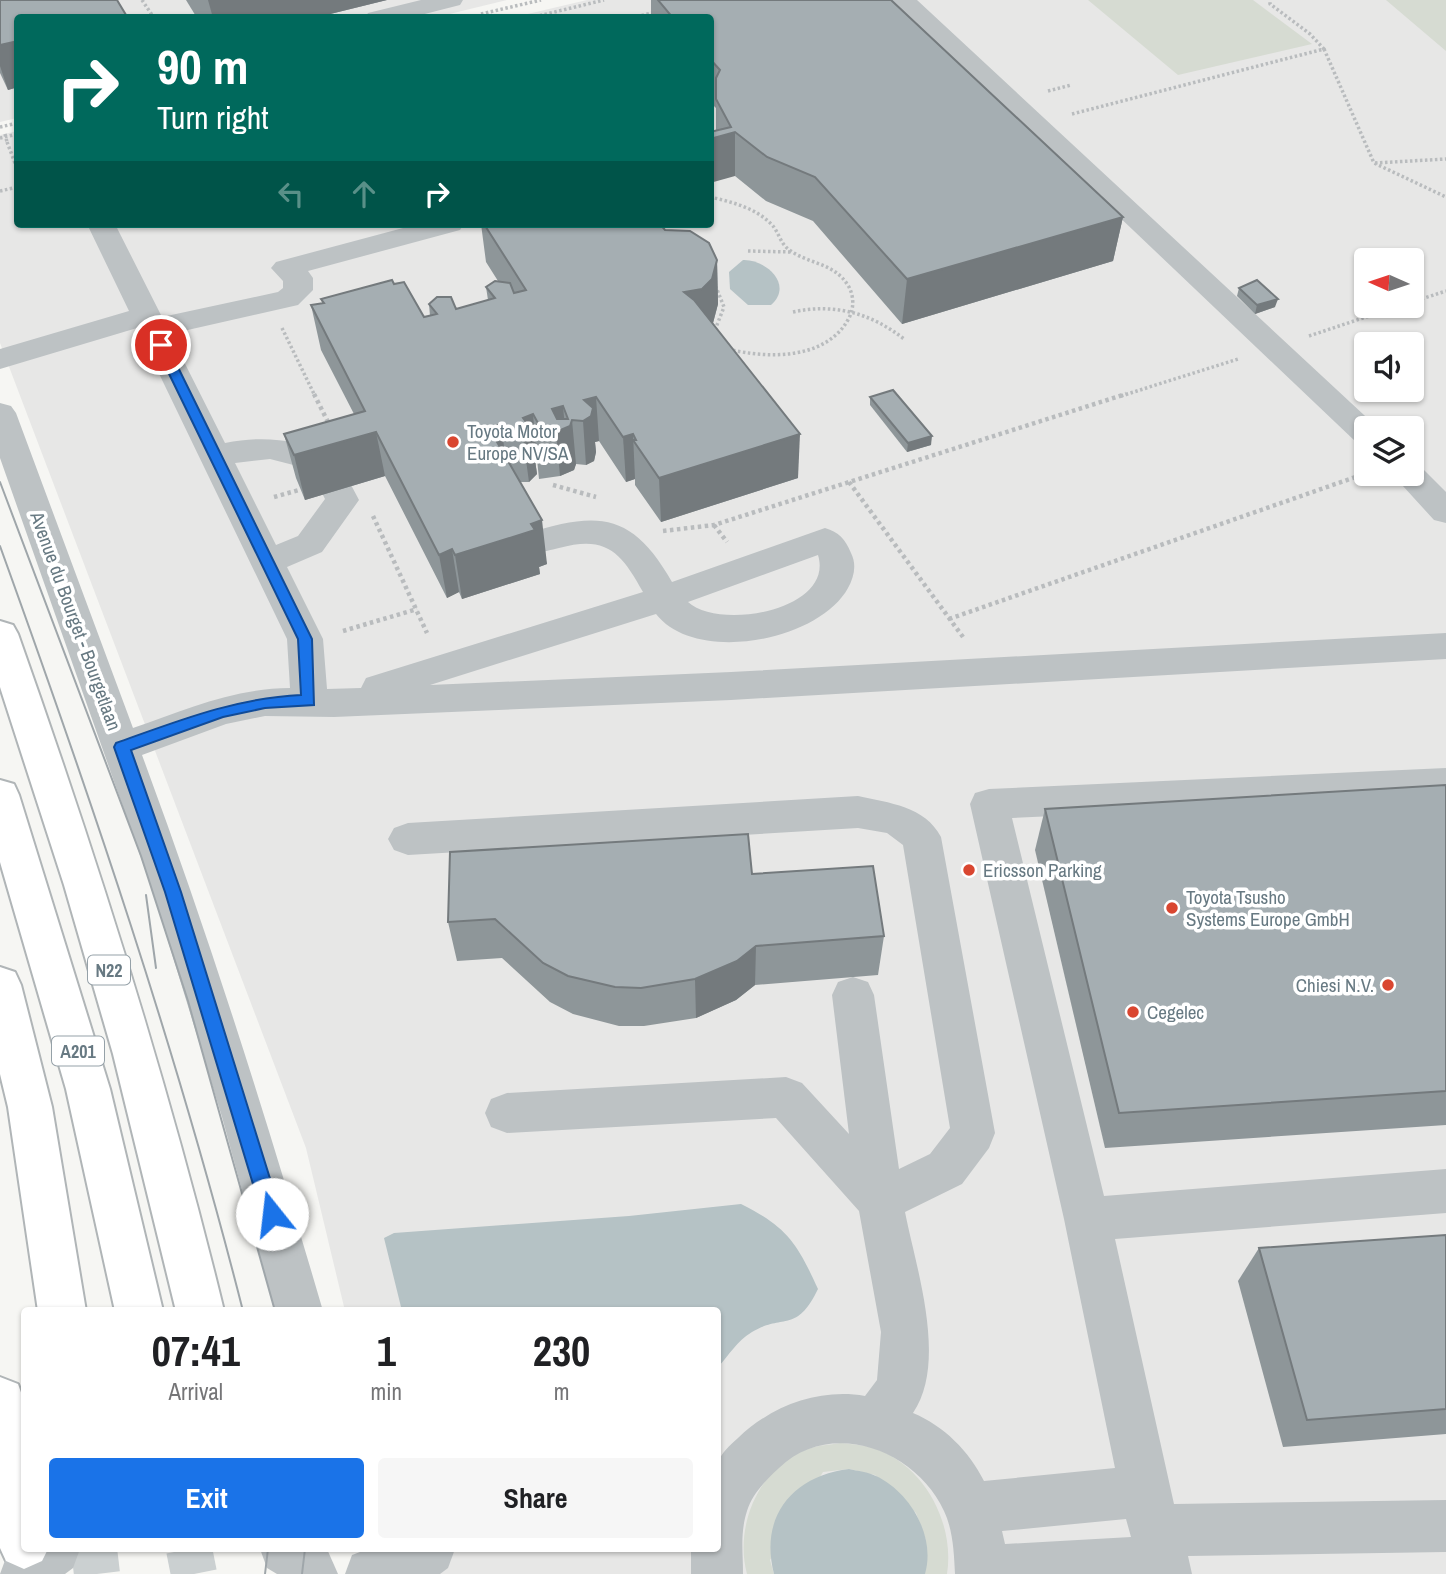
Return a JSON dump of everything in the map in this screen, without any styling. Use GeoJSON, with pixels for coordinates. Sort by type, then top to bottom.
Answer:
{"type":"FeatureCollection","features":[{"type":"Feature","properties":{"kind":"highway","name":"N22"},"geometry":{"type":"LineString","coordinates":[[0,634],[69,837],[127,1026],[181,1227],[199,1307]]}},
{"type":"Feature","properties":{"kind":"highway","name":"A201"},"geometry":{"type":"LineString","coordinates":[[0,795],[89,1089],[138,1307]]}},
{"type":"Feature","properties":{"kind":"highway"},"geometry":{"type":"LineString","coordinates":[[0,985],[30,1107],[61,1307]]}},
{"type":"Feature","properties":{"kind":"highway"},"geometry":{"type":"LineString","coordinates":[[0,1402],[16,1522],[21,1532]]}},
{"type":"Feature","properties":{"kind":"street"},"geometry":{"type":"LineString","coordinates":[[393,14],[451,0]]}},
{"type":"Feature","properties":{"kind":"street"},"geometry":{"type":"LineString","coordinates":[[903,0],[1354,423]]}},
{"type":"Feature","properties":{"kind":"street"},"geometry":{"type":"LineString","coordinates":[[103,228],[269,561],[305,643],[321,702]]}},
{"type":"Feature","properties":{"kind":"street"},"geometry":{"type":"LineString","coordinates":[[0,359],[148,323],[271,304],[298,290],[298,278],[286,268],[435,228]]}},
{"type":"Feature","properties":{"kind":"street","name":"Avenue du Bourget - Bourgetlaan"},"geometry":{"type":"LineString","coordinates":[[0,413],[173,892],[244,1117],[298,1307]]}},
{"type":"Feature","properties":{"kind":"street"},"geometry":{"type":"LineString","coordinates":[[217,456],[255,446],[288,449],[321,461],[342,500],[310,544],[269,561]]}},
{"type":"Feature","properties":{"kind":"street"},"geometry":{"type":"LineString","coordinates":[[1420,486],[1446,512]]}},
{"type":"Feature","properties":{"kind":"street"},"geometry":{"type":"LineString","coordinates":[[321,702],[533,641],[665,596],[626,543],[577,530],[538,542]]}},
{"type":"Feature","properties":{"kind":"street"},"geometry":{"type":"LineString","coordinates":[[122,747],[222,711],[265,702],[321,702],[978,672],[1446,646]]}},
{"type":"Feature","properties":{"kind":"street"},"geometry":{"type":"LineString","coordinates":[[1157,1539],[1087,1219],[989,804],[1446,783]]}},
{"type":"Feature","properties":{"kind":"street"},"geometry":{"type":"LineString","coordinates":[[408,839],[858,812],[897,820],[921,837],[973,1133],[946,1169],[880,1201]]}},
{"type":"Feature","properties":{"kind":"street"},"geometry":{"type":"LineString","coordinates":[[853,995],[880,1201],[905,1332],[901,1388],[878,1421]]}},
{"type":"Feature","properties":{"kind":"street"},"geometry":{"type":"LineString","coordinates":[[507,1114],[786,1097],[880,1201]]}},
{"type":"Feature","properties":{"kind":"street"},"geometry":{"type":"LineString","coordinates":[[1087,1219],[1446,1191]]}},
{"type":"Feature","properties":{"kind":"street"},"geometry":{"type":"LineString","coordinates":[[721,1514],[734,1480],[761,1447],[796,1425],[836,1416],[878,1421],[926,1447],[951,1475],[970,1508],[976,1530],[981,1573],[1157,1539],[1446,1526]]}},
{"type":"Feature","properties":{"kind":"street"},"geometry":{"type":"LineString","coordinates":[[970,1508],[1157,1539]]}},
{"type":"Feature","properties":{"kind":"street"},"geometry":{"type":"LineString","coordinates":[[290,1552],[305,1562],[312,1574]]}},
{"type":"Feature","properties":{"kind":"street"},"geometry":{"type":"LineString","coordinates":[[318,1574],[324,1552]]}},
{"type":"Feature","properties":{"kind":"street"},"geometry":{"type":"LineString","coordinates":[[371,1574],[420,1557],[426,1552]]}},
{"type":"Feature","properties":{"kind":"street"},"geometry":{"type":"LineString","coordinates":[[717,1552],[717,1574]]}},
{"type":"Feature","properties":{"kind":"path"},"geometry":{"type":"LineString","coordinates":[[482,14],[541,0]]}},
{"type":"Feature","properties":{"kind":"path"},"geometry":{"type":"LineString","coordinates":[[546,14],[604,0]]}},
{"type":"Feature","properties":{"kind":"path"},"geometry":{"type":"LineString","coordinates":[[1270,0],[1270,4],[1310,34],[1324,49],[1374,163],[1446,197]]}},
{"type":"Feature","properties":{"kind":"path"},"geometry":{"type":"LineString","coordinates":[[648,14],[667,9]]}},
{"type":"Feature","properties":{"kind":"path"},"geometry":{"type":"LineString","coordinates":[[1070,115],[1324,49]]}},
{"type":"Feature","properties":{"kind":"path"},"geometry":{"type":"LineString","coordinates":[[1,127],[14,160]]}},
{"type":"Feature","properties":{"kind":"path"},"geometry":{"type":"LineString","coordinates":[[1374,163],[1446,159]]}},
{"type":"Feature","properties":{"kind":"path"},"geometry":{"type":"LineString","coordinates":[[714,198],[762,214],[776,228],[785,247],[792,252]]}},
{"type":"Feature","properties":{"kind":"path"},"geometry":{"type":"LineString","coordinates":[[748,251],[792,252],[814,258],[841,276],[850,288],[854,312]]}},
{"type":"Feature","properties":{"kind":"path"},"geometry":{"type":"LineString","coordinates":[[709,280],[724,306],[719,326],[710,334]]}},
{"type":"Feature","properties":{"kind":"path"},"geometry":{"type":"LineString","coordinates":[[1424,298],[1446,291]]}},
{"type":"Feature","properties":{"kind":"path"},"geometry":{"type":"LineString","coordinates":[[271,304],[333,433]]}},
{"type":"Feature","properties":{"kind":"path"},"geometry":{"type":"LineString","coordinates":[[793,312],[820,308],[854,312],[892,328],[904,339]]}},
{"type":"Feature","properties":{"kind":"path"},"geometry":{"type":"LineString","coordinates":[[725,348],[762,355],[799,352],[829,341],[854,312]]}},
{"type":"Feature","properties":{"kind":"path"},"geometry":{"type":"LineString","coordinates":[[660,532],[714,524],[1363,318]]}},
{"type":"Feature","properties":{"kind":"path"},"geometry":{"type":"LineString","coordinates":[[949,619],[1354,478]]}},
{"type":"Feature","properties":{"kind":"path"},"geometry":{"type":"LineString","coordinates":[[849,482],[973,650],[978,672]]}},
{"type":"Feature","properties":{"kind":"path"},"geometry":{"type":"LineString","coordinates":[[553,485],[601,499]]}},
{"type":"Feature","properties":{"kind":"path"},"geometry":{"type":"LineString","coordinates":[[270,498],[301,489]]}},
{"type":"Feature","properties":{"kind":"path"},"geometry":{"type":"LineString","coordinates":[[372,515],[427,633]]}},
{"type":"Feature","properties":{"kind":"path"},"geometry":{"type":"LineString","coordinates":[[305,643],[417,610]]}},
{"type":"Feature","properties":{"kind":"shaded area"},"geometry":{"type":"Polygon","coordinates":[[[0,0],[507,0],[449,14],[14,14],[14,119],[0,122],[0,0]]]}},
{"type":"Feature","properties":{"kind":"shaded area"},"geometry":{"type":"Polygon","coordinates":[[[587,0],[1446,0],[1446,1574],[408,1574],[403,1552],[721,1552],[721,1307],[344,1307],[306,1148],[0,343],[0,135],[14,132],[14,228],[714,228],[714,14],[528,14],[587,0]]]}},
{"type":"Feature","properties":{"kind":"shaded area"},"geometry":{"type":"Polygon","coordinates":[[[1088,0],[1253,0],[1312,44],[1178,75],[1088,0]]]}},
{"type":"Feature","properties":{"kind":"shaded area"},"geometry":{"type":"Polygon","coordinates":[[[1386,0],[1446,0],[1446,51],[1386,0]]]}},
{"type":"Feature","properties":{"kind":"shaded area"},"geometry":{"type":"Polygon","coordinates":[[[743,260],[760,264],[774,275],[780,289],[771,305],[748,305],[730,289],[729,272],[743,260]]]}},
{"type":"Feature","properties":{"kind":"shaded area"},"geometry":{"type":"Polygon","coordinates":[[[741,1204],[757,1212],[789,1238],[804,1260],[818,1289],[803,1312],[789,1320],[752,1332],[737,1344],[721,1363],[721,1307],[401,1307],[384,1238],[394,1233],[629,1216],[741,1204]]]}},
{"type":"Feature","properties":{"kind":"shaded area"},"geometry":{"type":"Polygon","coordinates":[[[840,1443],[869,1447],[891,1456],[921,1481],[941,1516],[946,1535],[947,1574],[925,1574],[926,1540],[916,1513],[875,1475],[849,1469],[823,1472],[770,1560],[774,1574],[747,1574],[744,1537],[754,1500],[764,1483],[791,1457],[812,1448],[840,1443]]]}},
{"type":"Feature","properties":{"kind":"shaded area"},"geometry":{"type":"Polygon","coordinates":[[[849,1469],[876,1476],[888,1483],[909,1504],[927,1545],[925,1574],[774,1574],[772,1534],[776,1517],[785,1502],[812,1480],[849,1469]]]}},
{"type":"Feature","properties":{"kind":"building"},"geometry":{"type":"Polygon","coordinates":[[[0,0],[117,0],[125,14],[14,14],[14,42],[0,45],[0,0]]]}},
{"type":"Feature","properties":{"kind":"building"},"geometry":{"type":"Polygon","coordinates":[[[658,0],[891,0],[1123,217],[907,279],[815,177],[767,157],[735,132],[714,138],[714,131],[731,127],[716,99],[716,78],[720,70],[714,63],[714,14],[670,14],[658,0]]]}},
{"type":"Feature","properties":{"kind":"building"},"geometry":{"type":"Polygon","coordinates":[[[487,228],[663,228],[690,231],[709,243],[717,260],[712,279],[702,289],[684,292],[694,300],[800,434],[659,478],[633,440],[636,440],[633,434],[623,437],[596,397],[584,400],[593,408],[591,416],[583,421],[572,420],[570,426],[556,432],[534,434],[538,423],[533,414],[523,418],[532,430],[523,438],[507,437],[501,424],[489,428],[542,520],[531,524],[535,530],[455,555],[452,549],[439,555],[376,432],[294,455],[284,434],[365,411],[311,305],[324,303],[321,299],[392,280],[394,284],[404,282],[424,317],[437,314],[429,304],[437,297],[451,297],[456,309],[495,298],[486,287],[495,281],[510,283],[514,293],[526,290],[487,228]],[[563,406],[552,409],[557,419],[568,419],[563,406]]]}},
{"type":"Feature","properties":{"kind":"building"},"geometry":{"type":"Polygon","coordinates":[[[1257,280],[1278,299],[1257,305],[1239,288],[1257,280]]]}},
{"type":"Feature","properties":{"kind":"building"},"geometry":{"type":"Polygon","coordinates":[[[893,390],[932,436],[908,443],[870,397],[893,390]]]}},
{"type":"Feature","properties":{"kind":"building"},"geometry":{"type":"Polygon","coordinates":[[[1446,785],[1446,1091],[1119,1113],[1045,809],[1446,785]]]}},
{"type":"Feature","properties":{"kind":"building"},"geometry":{"type":"Polygon","coordinates":[[[748,834],[752,874],[873,866],[884,936],[756,946],[737,961],[695,979],[641,988],[615,987],[568,976],[543,963],[495,919],[448,922],[450,852],[748,834]]]}},
{"type":"Feature","properties":{"kind":"building"},"geometry":{"type":"Polygon","coordinates":[[[1446,1235],[1446,1409],[1307,1420],[1259,1248],[1446,1235]]]}},
{"type":"Feature","properties":{"kind":"tunnel"},"geometry":{"type":"LineString","coordinates":[[94,1552],[97,1574]]}},
{"type":"Feature","properties":{"kind":"tunnel"},"geometry":{"type":"LineString","coordinates":[[190,1552],[194,1574]]}},
{"type":"Feature","properties":{"kind":"tram line"},"geometry":{"type":"LineString","coordinates":[[0,482],[141,856],[188,1001],[274,1307]]}},
{"type":"Feature","properties":{"kind":"tram line"},"geometry":{"type":"LineString","coordinates":[[0,546],[131,926],[190,1117],[242,1307]]}},
{"type":"Feature","properties":{"kind":"tram line"},"geometry":{"type":"LineString","coordinates":[[146,895],[156,968]]}},
{"type":"Feature","properties":{"kind":"tram line"},"geometry":{"type":"LineString","coordinates":[[265,1574],[268,1552]]}},
{"type":"Feature","properties":{"kind":"tram line"},"geometry":{"type":"LineString","coordinates":[[302,1574],[305,1552]]}},
{"type":"Feature","properties":{"kind":"place","name":"Toyota Motor Europe NV/SA"},"geometry":{"type":"Point","coordinates":[453,442]}},
{"type":"Feature","properties":{"kind":"place","name":"Ericsson Parking"},"geometry":{"type":"Point","coordinates":[969,870]}},
{"type":"Feature","properties":{"kind":"place","name":"Toyota Tsusho Systems Europe GmbH"},"geometry":{"type":"Point","coordinates":[1172,908]}},
{"type":"Feature","properties":{"kind":"place","name":"Chiesi N.V."},"geometry":{"type":"Point","coordinates":[1388,985]}},
{"type":"Feature","properties":{"kind":"place","name":"Cegelec"},"geometry":{"type":"Point","coordinates":[1133,1012]}},
{"type":"Feature","properties":{"kind":"route"},"geometry":{"type":"LineString","coordinates":[[161,345],[305,639],[309,701],[265,702],[222,711],[122,747],[173,892],[272,1214]]}}]}
